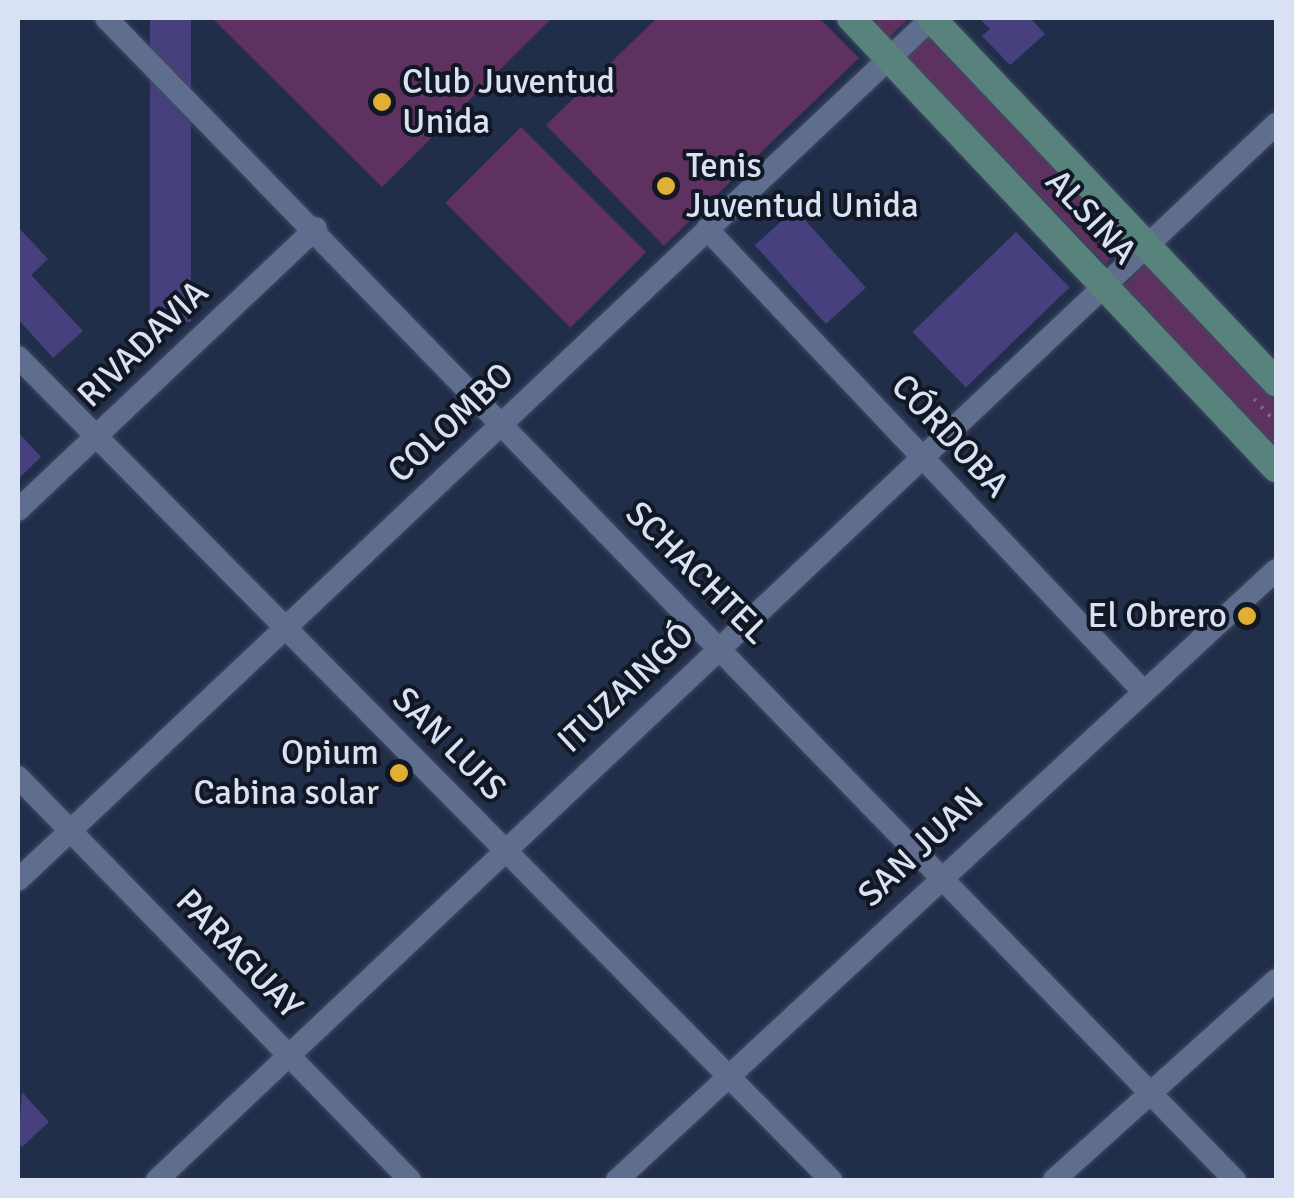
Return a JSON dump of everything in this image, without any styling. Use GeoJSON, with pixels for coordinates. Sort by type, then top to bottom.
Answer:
{"type":"FeatureCollection","features":[{"type":"Feature","properties":{"kind":"main road","name":"ALSINA"},"geometry":{"type":"LineString","coordinates":[[851,18],[1276,468]]}},
{"type":"Feature","properties":{"kind":"main road","name":"ALSINA"},"geometry":{"type":"LineString","coordinates":[[931,18],[1276,382]]}},
{"type":"Feature","properties":{"kind":"street","name":"SCHACHTEL"},"geometry":{"type":"LineString","coordinates":[[106,18],[316,228],[501,424],[721,646],[1235,1180]]}},
{"type":"Feature","properties":{"kind":"street","name":"COLOMBO"},"geometry":{"type":"LineString","coordinates":[[18,880],[931,18]]}},
{"type":"Feature","properties":{"kind":"street","name":"ITUZAINGÓ"},"geometry":{"type":"LineString","coordinates":[[157,1180],[1276,124]]}},
{"type":"Feature","properties":{"kind":"street","name":"RIVADAVIA"},"geometry":{"type":"LineString","coordinates":[[18,510],[316,228]]}},
{"type":"Feature","properties":{"kind":"street","name":"CÓRDOBA"},"geometry":{"type":"LineString","coordinates":[[707,229],[1142,690]]}},
{"type":"Feature","properties":{"kind":"street","name":"SAN LUIS"},"geometry":{"type":"LineString","coordinates":[[18,357],[831,1180]]}},
{"type":"Feature","properties":{"kind":"street","name":"SAN JUAN"},"geometry":{"type":"LineString","coordinates":[[617,1180],[942,874],[1276,570]]}},
{"type":"Feature","properties":{"kind":"street","name":"PARAGUAY"},"geometry":{"type":"LineString","coordinates":[[18,778],[410,1180]]}},
{"type":"Feature","properties":{"kind":"street"},"geometry":{"type":"LineString","coordinates":[[1054,1180],[1276,980]]}},
{"type":"Feature","properties":{"kind":"shaded area","name":"Club Juventud Unida"},"geometry":{"type":"Polygon","coordinates":[[[212,18],[552,18],[382,187],[212,18]]]}},
{"type":"Feature","properties":{"kind":"shaded area","name":"Tenis Juventud Unida"},"geometry":{"type":"Polygon","coordinates":[[[657,18],[819,18],[859,58],[664,246],[546,125],[657,18]]]}},
{"type":"Feature","properties":{"kind":"shaded area"},"geometry":{"type":"Polygon","coordinates":[[[869,18],[909,18],[888,38],[869,18]]]}},
{"type":"Feature","properties":{"kind":"shaded area"},"geometry":{"type":"Polygon","coordinates":[[[929,34],[1129,241],[1105,264],[905,57],[929,34]]]}},
{"type":"Feature","properties":{"kind":"shaded area"},"geometry":{"type":"Polygon","coordinates":[[[521,127],[646,252],[570,328],[445,203],[521,127]]]}},
{"type":"Feature","properties":{"kind":"shaded area"},"geometry":{"type":"Polygon","coordinates":[[[1147,263],[1276,400],[1276,447],[1123,286],[1147,263]]]}},
{"type":"Feature","properties":{"kind":"building"},"geometry":{"type":"Polygon","coordinates":[[[150,18],[191,18],[191,322],[150,322],[150,18]]]}},
{"type":"Feature","properties":{"kind":"building"},"geometry":{"type":"Polygon","coordinates":[[[979,18],[1030,18],[1045,34],[1010,65],[982,36],[990,29],[979,18]]]}},
{"type":"Feature","properties":{"kind":"building"},"geometry":{"type":"Polygon","coordinates":[[[795,209],[866,288],[826,324],[755,245],[795,209]]]}},
{"type":"Feature","properties":{"kind":"building"},"geometry":{"type":"Polygon","coordinates":[[[18,227],[48,259],[31,275],[83,331],[53,358],[18,319],[18,227]]]}},
{"type":"Feature","properties":{"kind":"building"},"geometry":{"type":"Polygon","coordinates":[[[1016,232],[1069,287],[966,387],[912,332],[1016,232]]]}},
{"type":"Feature","properties":{"kind":"building"},"geometry":{"type":"Polygon","coordinates":[[[18,432],[41,457],[18,479],[18,432]]]}},
{"type":"Feature","properties":{"kind":"building"},"geometry":{"type":"Polygon","coordinates":[[[22,1092],[49,1122],[22,1147],[18,1143],[22,1092]]]}},
{"type":"Feature","properties":{"kind":"place","name":"Club Juventud Unida"},"geometry":{"type":"Point","coordinates":[382,102]}},
{"type":"Feature","properties":{"kind":"place","name":"Tenis Juventud Unida"},"geometry":{"type":"Point","coordinates":[666,186]}},
{"type":"Feature","properties":{"kind":"place","name":"El Obrero"},"geometry":{"type":"Point","coordinates":[1247,616]}},
{"type":"Feature","properties":{"kind":"place","name":"Opium Cabina solar"},"geometry":{"type":"Point","coordinates":[399,773]}}]}
